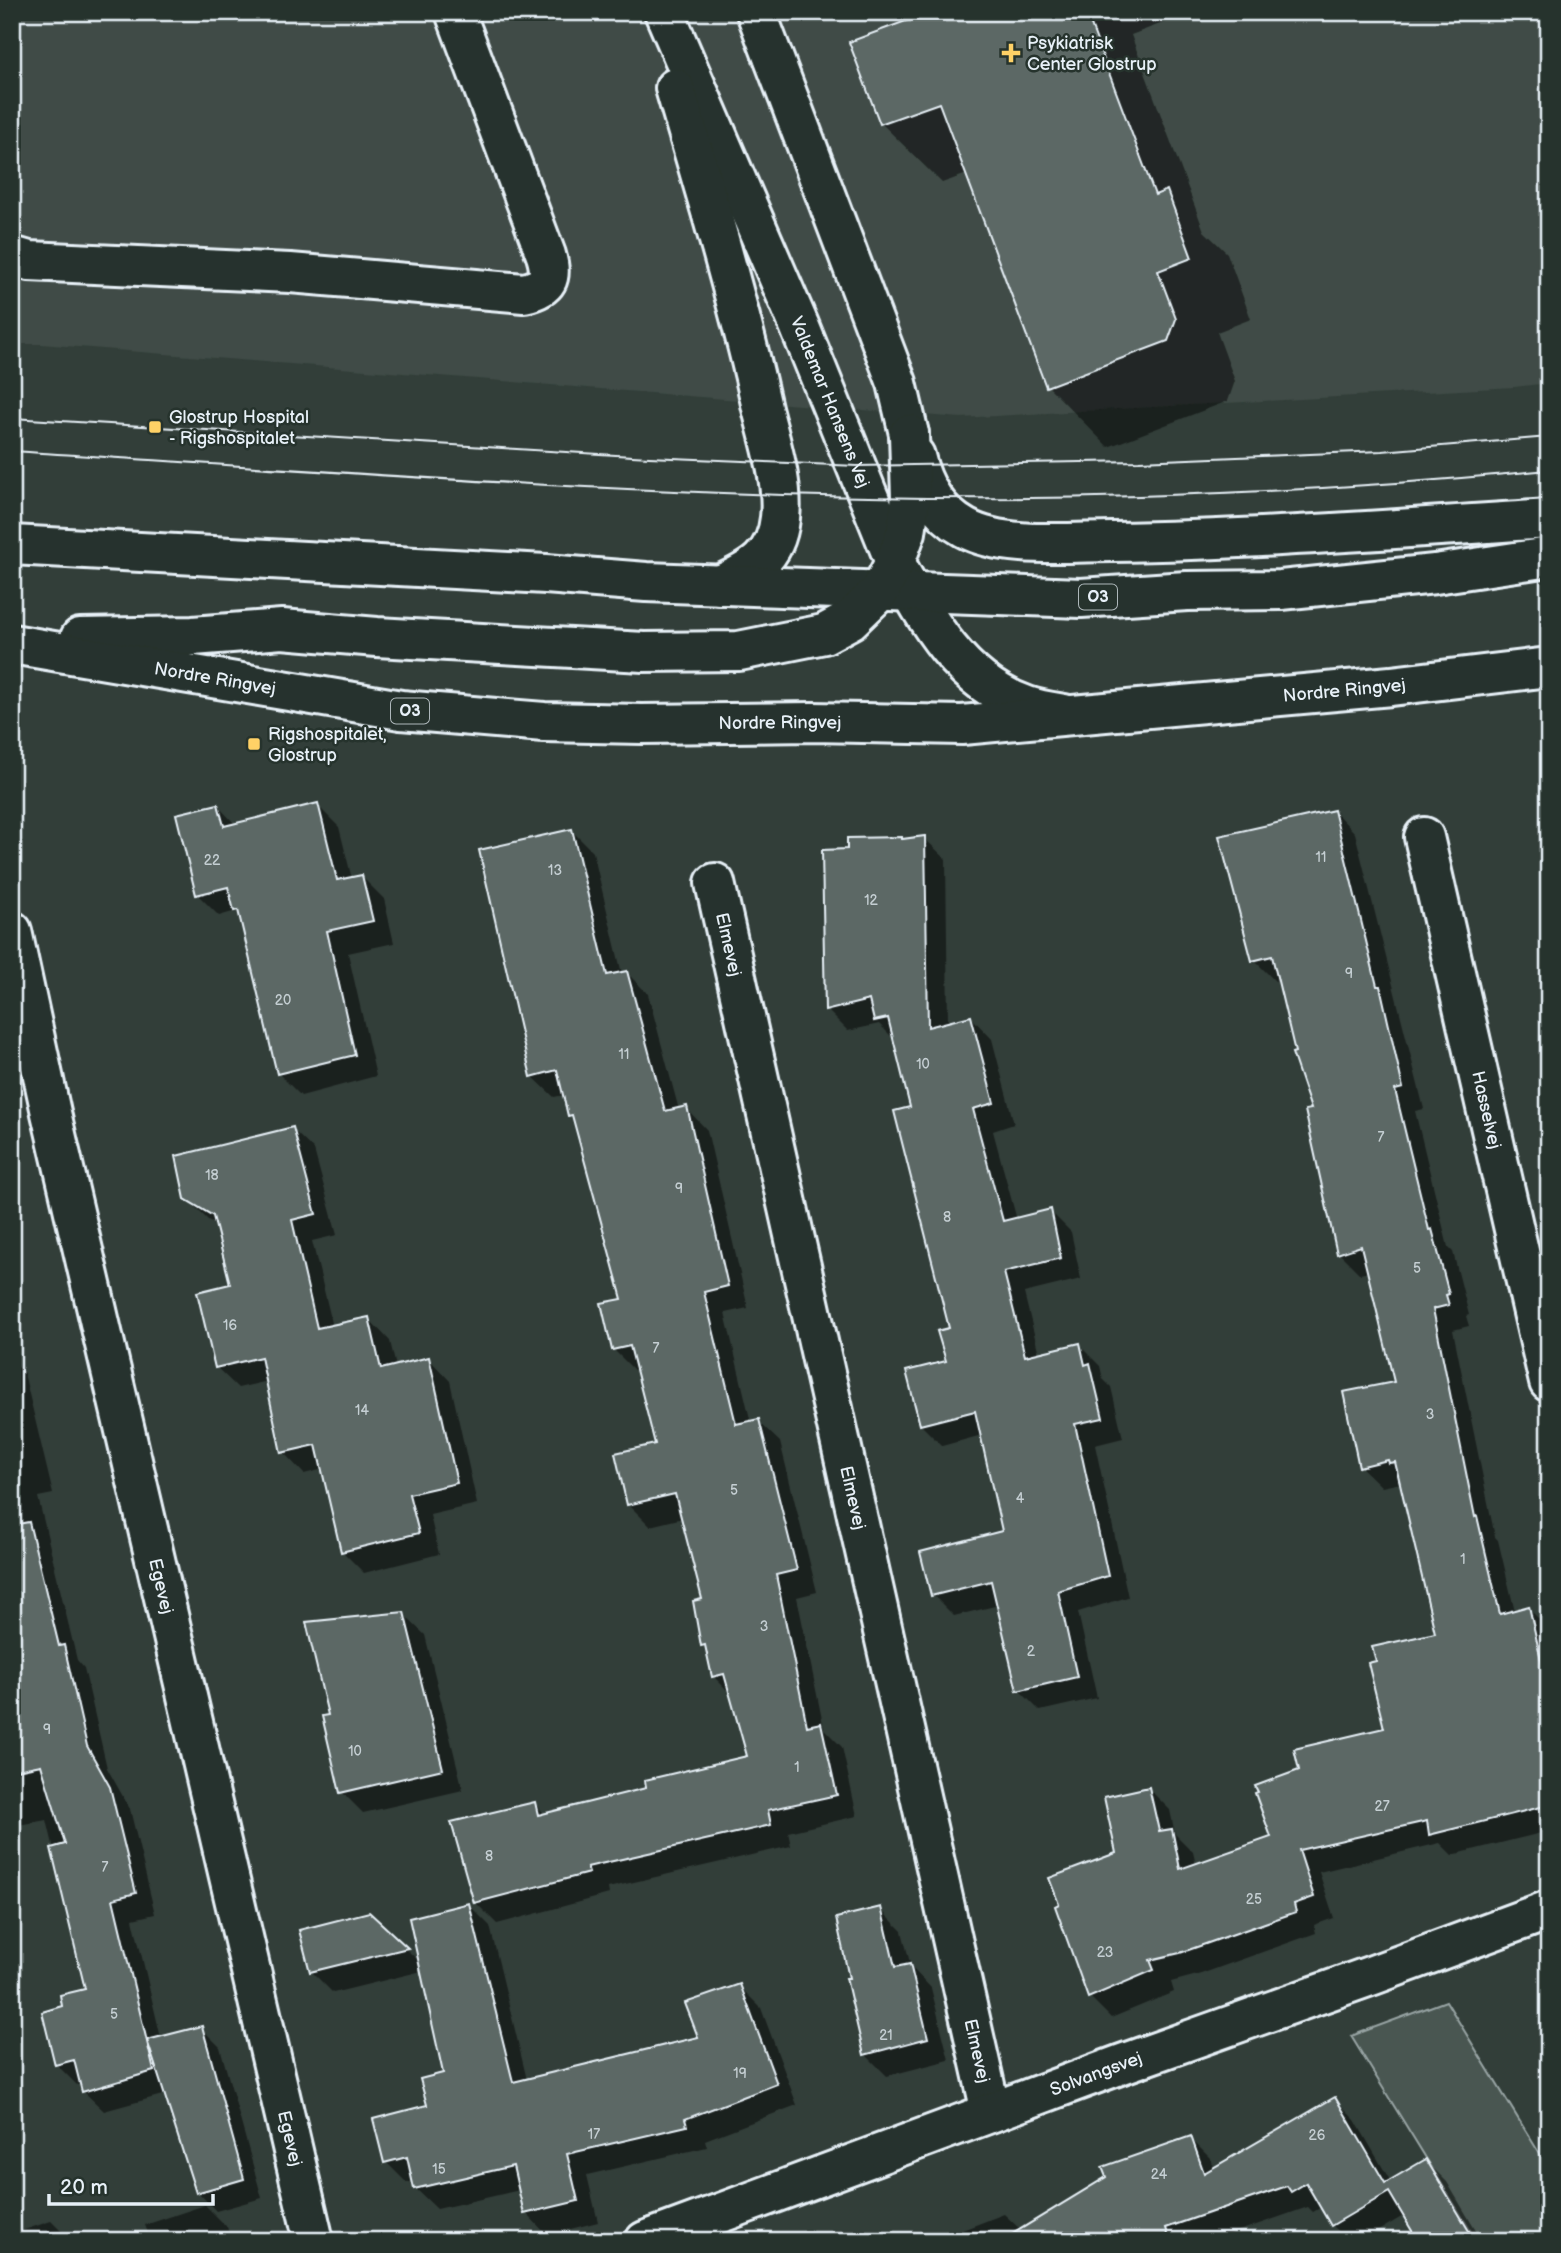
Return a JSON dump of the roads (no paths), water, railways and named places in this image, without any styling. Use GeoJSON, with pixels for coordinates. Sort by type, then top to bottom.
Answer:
{"type":"FeatureCollection","features":[{"type":"Feature","properties":{"kind":"street"},"geometry":{"type":"LineString","coordinates":[[12,256],[29,261],[290,273],[524,293],[537,290],[547,282],[551,270],[455,12]]}},
{"type":"Feature","properties":{"kind":"street"},"geometry":{"type":"LineString","coordinates":[[654,12],[741,318],[778,483],[780,518],[770,551],[758,565],[720,585]]}},
{"type":"Feature","properties":{"kind":"street","name":"Valdemar Hansens Vej"},"geometry":{"type":"LineString","coordinates":[[664,12],[799,324],[896,581],[961,663],[995,691],[1027,706],[1075,717]]}},
{"type":"Feature","properties":{"kind":"street"},"geometry":{"type":"LineString","coordinates":[[756,12],[897,383],[917,466],[930,497],[944,514],[966,529],[991,537],[1020,541],[1191,541],[1549,519]]}},
{"type":"Feature","properties":{"kind":"street"},"geometry":{"type":"LineString","coordinates":[[12,642],[193,636],[282,629],[644,652],[739,651],[824,634],[850,620],[896,581],[911,497],[909,434]]}},
{"type":"Feature","properties":{"kind":"street","name":"O3"},"geometry":{"type":"LineString","coordinates":[[12,545],[546,574],[646,582],[720,585],[896,581],[1081,598],[1187,591],[1281,590],[1435,574],[1549,557]]}},
{"type":"Feature","properties":{"kind":"street","name":"Nordre Ringvej"},"geometry":{"type":"LineString","coordinates":[[12,642],[401,710],[544,722],[642,724],[813,722],[962,725],[1075,717],[1391,686],[1549,667]]}},
{"type":"Feature","properties":{"kind":"street","name":"Hasselvej"},"geometry":{"type":"LineString","coordinates":[[1424,836],[1549,1382]]}},
{"type":"Feature","properties":{"kind":"street","name":"Elmevej"},"geometry":{"type":"LineString","coordinates":[[715,883],[991,2112]]}},
{"type":"Feature","properties":{"kind":"street","name":"Egevej"},"geometry":{"type":"LineString","coordinates":[[12,931],[51,1113],[314,2241]]}},
{"type":"Feature","properties":{"kind":"street","name":"Solvangsvej"},"geometry":{"type":"LineString","coordinates":[[645,2241],[991,2112],[1549,1910]]}},
{"type":"Feature","properties":{"kind":"tram line"},"geometry":{"type":"LineString","coordinates":[[12,418],[649,457],[857,466],[1139,461],[1382,451],[1549,437]]}},
{"type":"Feature","properties":{"kind":"tram line"},"geometry":{"type":"LineString","coordinates":[[12,451],[548,485],[869,497],[1039,498],[1209,494],[1549,470]]}},
{"type":"Feature","properties":{"kind":"place","name":"Psykiatrisk Center Glostrup"},"geometry":{"type":"Point","coordinates":[1011,53]}},
{"type":"Feature","properties":{"kind":"place","name":"Glostrup Hospital - Rigshospitalet"},"geometry":{"type":"Point","coordinates":[155,427]}},
{"type":"Feature","properties":{"kind":"place","name":"Rigshospitalet, Glostrup"},"geometry":{"type":"Point","coordinates":[254,744]}}]}
